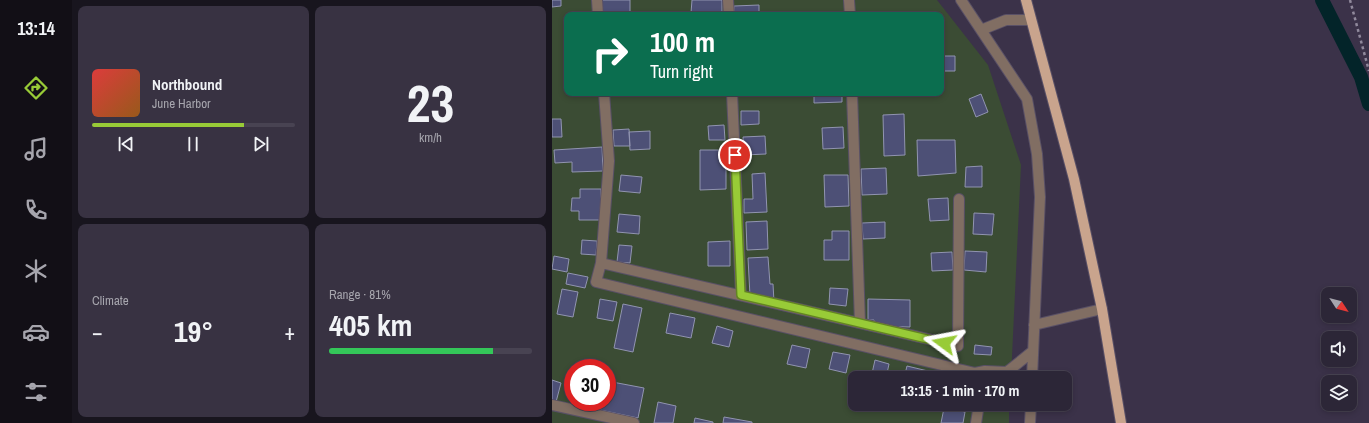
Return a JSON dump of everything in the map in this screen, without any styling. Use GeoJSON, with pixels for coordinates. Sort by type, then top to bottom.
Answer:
{"type":"FeatureCollection","features":[{"type":"Feature","properties":{"kind":"main road"},"geometry":{"type":"LineString","coordinates":[[1026,0],[1074,179],[1102,309],[1121,423]]}},
{"type":"Feature","properties":{"kind":"street"},"geometry":{"type":"LineString","coordinates":[[597,0],[598,12]]}},
{"type":"Feature","properties":{"kind":"street"},"geometry":{"type":"LineString","coordinates":[[728,0],[729,12]]}},
{"type":"Feature","properties":{"kind":"street"},"geometry":{"type":"LineString","coordinates":[[849,0],[850,12]]}},
{"type":"Feature","properties":{"kind":"street"},"geometry":{"type":"LineString","coordinates":[[961,0],[1026,99],[1037,154],[1040,197],[1032,371]]}},
{"type":"Feature","properties":{"kind":"street"},"geometry":{"type":"LineString","coordinates":[[981,30],[1006,20],[1031,20]]}},
{"type":"Feature","properties":{"kind":"street"},"geometry":{"type":"LineString","coordinates":[[604,96],[609,161],[601,263],[596,282],[967,371]]}},
{"type":"Feature","properties":{"kind":"street"},"geometry":{"type":"LineString","coordinates":[[732,96],[741,295]]}},
{"type":"Feature","properties":{"kind":"street"},"geometry":{"type":"LineString","coordinates":[[852,96],[860,323]]}},
{"type":"Feature","properties":{"kind":"street"},"geometry":{"type":"LineString","coordinates":[[601,263],[958,346],[959,199]]}},
{"type":"Feature","properties":{"kind":"street"},"geometry":{"type":"LineString","coordinates":[[1034,325],[1102,309]]}},
{"type":"Feature","properties":{"kind":"street"},"geometry":{"type":"LineString","coordinates":[[1008,371],[1033,351]]}},
{"type":"Feature","properties":{"kind":"street"},"geometry":{"type":"LineString","coordinates":[[552,405],[634,423]]}},
{"type":"Feature","properties":{"kind":"street"},"geometry":{"type":"LineString","coordinates":[[976,423],[978,411]]}},
{"type":"Feature","properties":{"kind":"street"},"geometry":{"type":"LineString","coordinates":[[1030,423],[1031,411]]}},
{"type":"Feature","properties":{"kind":"path"},"geometry":{"type":"LineString","coordinates":[[1350,0],[1369,71]]}},
{"type":"Feature","properties":{"kind":"green space"},"geometry":{"type":"Polygon","coordinates":[[[552,0],[937,0],[988,65],[1021,165],[1011,371],[848,371],[848,411],[1009,411],[1009,423],[552,423],[552,0]]]}},
{"type":"Feature","properties":{"kind":"building"},"geometry":{"type":"Polygon","coordinates":[[[552,0],[561,0],[561,6],[552,7],[552,0]]]}},
{"type":"Feature","properties":{"kind":"building"},"geometry":{"type":"Polygon","coordinates":[[[600,0],[630,0],[630,12],[601,12],[600,0]]]}},
{"type":"Feature","properties":{"kind":"building"},"geometry":{"type":"Polygon","coordinates":[[[692,0],[722,0],[722,12],[691,12],[692,0]]]}},
{"type":"Feature","properties":{"kind":"building"},"geometry":{"type":"Polygon","coordinates":[[[759,5],[759,12],[734,12],[734,6],[759,5]]]}},
{"type":"Feature","properties":{"kind":"building"},"geometry":{"type":"Polygon","coordinates":[[[944,56],[955,56],[955,71],[944,71],[944,56]]]}},
{"type":"Feature","properties":{"kind":"building"},"geometry":{"type":"Polygon","coordinates":[[[981,94],[988,112],[976,117],[969,99],[981,94]]]}},
{"type":"Feature","properties":{"kind":"building"},"geometry":{"type":"Polygon","coordinates":[[[814,96],[842,96],[842,102],[814,103],[814,96]]]}},
{"type":"Feature","properties":{"kind":"building"},"geometry":{"type":"Polygon","coordinates":[[[741,111],[759,111],[759,124],[741,125],[741,111]]]}},
{"type":"Feature","properties":{"kind":"building"},"geometry":{"type":"Polygon","coordinates":[[[904,114],[905,155],[884,156],[883,115],[904,114]]]}},
{"type":"Feature","properties":{"kind":"building"},"geometry":{"type":"Polygon","coordinates":[[[552,119],[561,119],[562,137],[552,137],[552,119]]]}},
{"type":"Feature","properties":{"kind":"building"},"geometry":{"type":"Polygon","coordinates":[[[724,125],[725,140],[709,140],[708,126],[724,125]]]}},
{"type":"Feature","properties":{"kind":"building"},"geometry":{"type":"Polygon","coordinates":[[[843,127],[844,148],[823,149],[822,128],[843,127]]]}},
{"type":"Feature","properties":{"kind":"building"},"geometry":{"type":"Polygon","coordinates":[[[629,129],[630,146],[614,146],[613,130],[629,129]]]}},
{"type":"Feature","properties":{"kind":"building"},"geometry":{"type":"Polygon","coordinates":[[[650,131],[650,149],[630,150],[629,132],[650,131]]]}},
{"type":"Feature","properties":{"kind":"building"},"geometry":{"type":"Polygon","coordinates":[[[765,136],[766,154],[744,155],[743,137],[765,136]]]}},
{"type":"Feature","properties":{"kind":"building"},"geometry":{"type":"Polygon","coordinates":[[[917,140],[955,140],[956,173],[918,176],[917,140]]]}},
{"type":"Feature","properties":{"kind":"building"},"geometry":{"type":"Polygon","coordinates":[[[602,147],[603,171],[572,172],[572,162],[555,163],[554,150],[602,147]]]}},
{"type":"Feature","properties":{"kind":"building"},"geometry":{"type":"Polygon","coordinates":[[[700,150],[726,150],[726,189],[700,190],[700,150]]]}},
{"type":"Feature","properties":{"kind":"building"},"geometry":{"type":"Polygon","coordinates":[[[982,166],[982,187],[965,187],[966,167],[982,166]]]}},
{"type":"Feature","properties":{"kind":"building"},"geometry":{"type":"Polygon","coordinates":[[[886,168],[887,194],[862,195],[861,169],[886,168]]]}},
{"type":"Feature","properties":{"kind":"building"},"geometry":{"type":"Polygon","coordinates":[[[765,173],[767,212],[744,213],[744,199],[753,199],[752,174],[765,173]]]}},
{"type":"Feature","properties":{"kind":"building"},"geometry":{"type":"Polygon","coordinates":[[[621,175],[642,177],[640,193],[619,191],[621,175]]]}},
{"type":"Feature","properties":{"kind":"building"},"geometry":{"type":"Polygon","coordinates":[[[824,175],[848,175],[849,206],[825,207],[824,175]]]}},
{"type":"Feature","properties":{"kind":"building"},"geometry":{"type":"Polygon","coordinates":[[[580,189],[601,189],[600,220],[579,220],[579,211],[571,211],[572,198],[580,198],[580,189]]]}},
{"type":"Feature","properties":{"kind":"building"},"geometry":{"type":"Polygon","coordinates":[[[948,198],[949,220],[930,221],[928,199],[948,198]]]}},
{"type":"Feature","properties":{"kind":"building"},"geometry":{"type":"Polygon","coordinates":[[[974,213],[994,214],[992,235],[973,234],[974,213]]]}},
{"type":"Feature","properties":{"kind":"building"},"geometry":{"type":"Polygon","coordinates":[[[619,214],[640,216],[639,234],[617,232],[619,214]]]}},
{"type":"Feature","properties":{"kind":"building"},"geometry":{"type":"Polygon","coordinates":[[[767,221],[768,249],[747,250],[746,222],[767,221]]]}},
{"type":"Feature","properties":{"kind":"building"},"geometry":{"type":"Polygon","coordinates":[[[885,222],[885,238],[863,239],[862,223],[885,222]]]}},
{"type":"Feature","properties":{"kind":"building"},"geometry":{"type":"Polygon","coordinates":[[[832,231],[849,231],[849,260],[824,260],[824,240],[832,240],[832,231]]]}},
{"type":"Feature","properties":{"kind":"building"},"geometry":{"type":"Polygon","coordinates":[[[582,240],[597,241],[596,255],[581,254],[582,240]]]}},
{"type":"Feature","properties":{"kind":"building"},"geometry":{"type":"Polygon","coordinates":[[[730,241],[730,266],[708,266],[708,242],[730,241]]]}},
{"type":"Feature","properties":{"kind":"building"},"geometry":{"type":"Polygon","coordinates":[[[619,245],[632,246],[630,263],[617,262],[619,245]]]}},
{"type":"Feature","properties":{"kind":"building"},"geometry":{"type":"Polygon","coordinates":[[[965,251],[987,252],[986,272],[964,270],[965,251]]]}},
{"type":"Feature","properties":{"kind":"building"},"geometry":{"type":"Polygon","coordinates":[[[952,252],[953,270],[932,271],[931,253],[952,252]]]}},
{"type":"Feature","properties":{"kind":"building"},"geometry":{"type":"Polygon","coordinates":[[[554,256],[569,259],[567,272],[552,269],[554,256]]]}},
{"type":"Feature","properties":{"kind":"building"},"geometry":{"type":"Polygon","coordinates":[[[768,257],[770,284],[773,284],[774,302],[750,296],[748,258],[768,257]]]}},
{"type":"Feature","properties":{"kind":"building"},"geometry":{"type":"Polygon","coordinates":[[[568,273],[588,277],[585,288],[566,284],[568,273]]]}},
{"type":"Feature","properties":{"kind":"building"},"geometry":{"type":"Polygon","coordinates":[[[830,288],[848,289],[846,306],[829,304],[830,288]]]}},
{"type":"Feature","properties":{"kind":"building"},"geometry":{"type":"Polygon","coordinates":[[[562,289],[578,292],[573,317],[557,314],[562,289]]]}},
{"type":"Feature","properties":{"kind":"building"},"geometry":{"type":"Polygon","coordinates":[[[600,299],[617,302],[613,321],[597,318],[600,299]]]}},
{"type":"Feature","properties":{"kind":"building"},"geometry":{"type":"Polygon","coordinates":[[[868,299],[910,300],[910,327],[874,326],[874,320],[868,320],[868,299]]]}},
{"type":"Feature","properties":{"kind":"building"},"geometry":{"type":"Polygon","coordinates":[[[623,304],[642,308],[633,352],[614,348],[623,304]]]}},
{"type":"Feature","properties":{"kind":"building"},"geometry":{"type":"Polygon","coordinates":[[[670,313],[695,318],[691,338],[666,333],[670,313]]]}},
{"type":"Feature","properties":{"kind":"building"},"geometry":{"type":"Polygon","coordinates":[[[717,326],[733,331],[729,347],[712,343],[717,326]]]}},
{"type":"Feature","properties":{"kind":"building"},"geometry":{"type":"Polygon","coordinates":[[[792,345],[810,349],[806,368],[787,364],[792,345]]]}},
{"type":"Feature","properties":{"kind":"building"},"geometry":{"type":"Polygon","coordinates":[[[975,345],[992,347],[991,355],[974,354],[975,345]]]}},
{"type":"Feature","properties":{"kind":"building"},"geometry":{"type":"Polygon","coordinates":[[[833,352],[850,355],[846,373],[829,369],[833,352]]]}},
{"type":"Feature","properties":{"kind":"building"},"geometry":{"type":"Polygon","coordinates":[[[875,360],[889,364],[888,371],[873,371],[875,360]]]}},
{"type":"Feature","properties":{"kind":"building"},"geometry":{"type":"Polygon","coordinates":[[[907,366],[928,371],[906,371],[907,366]]]}},
{"type":"Feature","properties":{"kind":"building"},"geometry":{"type":"Polygon","coordinates":[[[552,380],[561,383],[556,402],[552,401],[552,380]]]}},
{"type":"Feature","properties":{"kind":"building"},"geometry":{"type":"Polygon","coordinates":[[[616,383],[644,388],[638,418],[605,411],[616,411],[616,383]]]}},
{"type":"Feature","properties":{"kind":"building"},"geometry":{"type":"Polygon","coordinates":[[[658,402],[676,406],[673,423],[654,423],[658,402]]]}},
{"type":"Feature","properties":{"kind":"building"},"geometry":{"type":"Polygon","coordinates":[[[943,411],[965,412],[963,423],[941,423],[943,411]]]}},
{"type":"Feature","properties":{"kind":"building"},"geometry":{"type":"Polygon","coordinates":[[[724,417],[752,422],[752,423],[723,423],[724,417]]]}},
{"type":"Feature","properties":{"kind":"building"},"geometry":{"type":"Polygon","coordinates":[[[695,418],[713,422],[713,423],[694,423],[695,418]]]}},
{"type":"Feature","properties":{"kind":"waterway"},"geometry":{"type":"LineString","coordinates":[[1322,0],[1361,77],[1369,104]]}},
{"type":"Feature","properties":{"kind":"route"},"geometry":{"type":"LineString","coordinates":[[735,155],[741,295],[944,343]]}}]}
